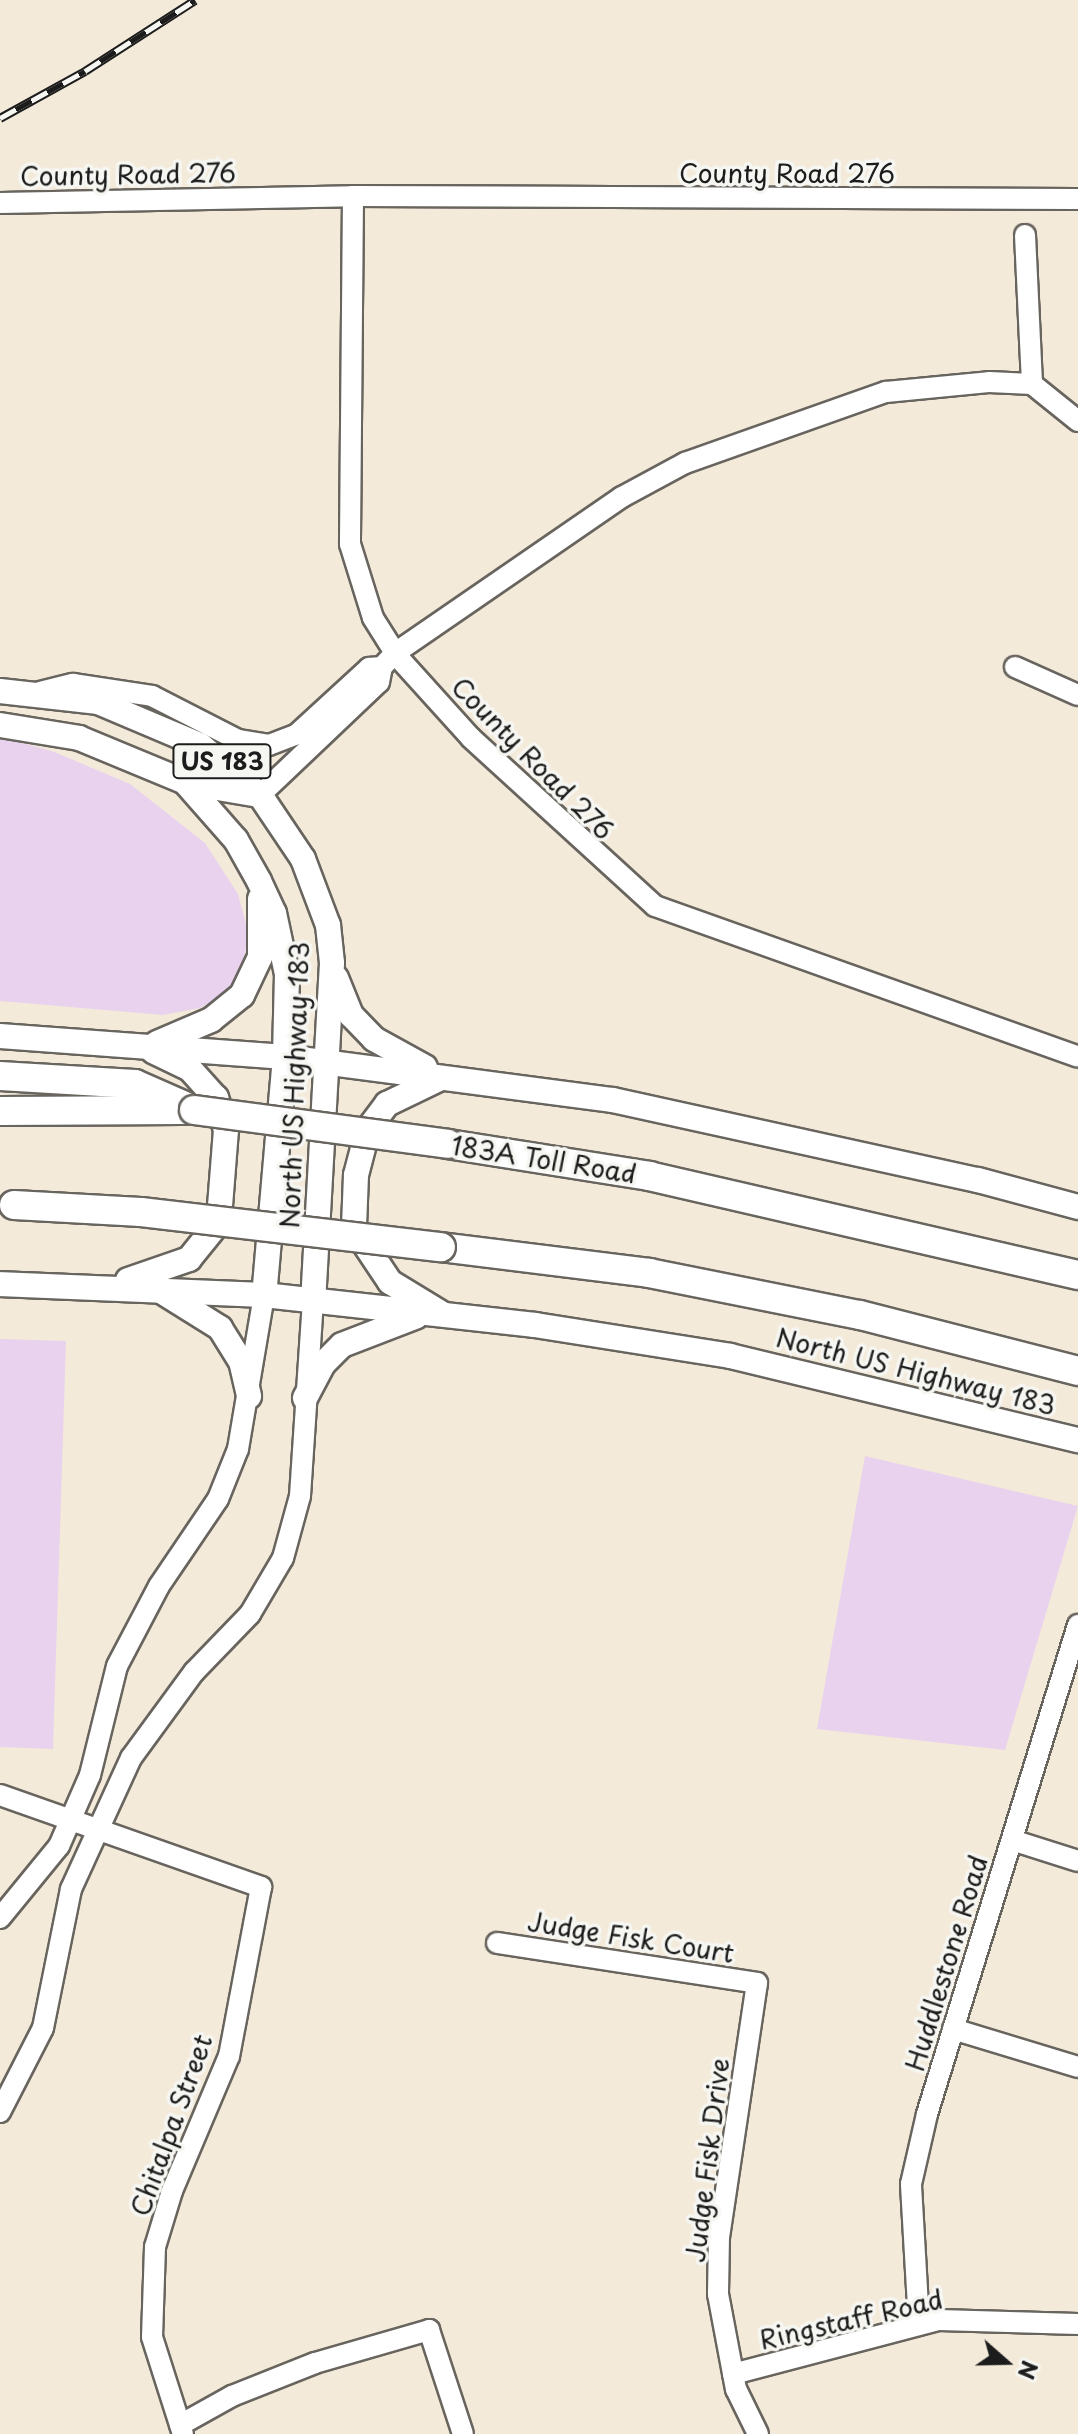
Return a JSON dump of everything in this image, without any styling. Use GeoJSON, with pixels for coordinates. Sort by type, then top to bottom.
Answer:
{"type":"FeatureCollection","features":[{"type":"Feature","properties":{"kind":"highway"},"geometry":{"type":"LineString","coordinates":[[1,1076],[135,1084],[194,1110]]}},
{"type":"Feature","properties":{"kind":"highway","name":"183A Toll Road"},"geometry":{"type":"LineString","coordinates":[[10,1111],[194,1110],[448,1144],[649,1176],[1078,1275]]}},
{"type":"Feature","properties":{"kind":"highway"},"geometry":{"type":"LineString","coordinates":[[7,1205],[141,1212],[649,1273],[860,1315],[1078,1371]]}},
{"type":"Feature","properties":{"kind":"main road","name":"North US Highway 183"},"geometry":{"type":"LineString","coordinates":[[0,691],[39,693],[119,708],[181,735],[211,753],[260,795],[292,840],[313,881],[328,925],[332,963],[313,1299]]}},
{"type":"Feature","properties":{"kind":"main road","name":"North US Highway 183"},"geometry":{"type":"LineString","coordinates":[[0,725],[79,738],[185,782],[236,840],[274,913],[287,974],[285,1057],[264,1295],[433,1314],[730,1356],[1078,1440]]}},
{"type":"Feature","properties":{"kind":"main road"},"geometry":{"type":"LineString","coordinates":[[185,782],[260,795]]}},
{"type":"Feature","properties":{"kind":"main road"},"geometry":{"type":"LineString","coordinates":[[145,1044],[211,1020],[247,987],[261,947],[259,881]]}},
{"type":"Feature","properties":{"kind":"main road","name":"US 183"},"geometry":{"type":"LineString","coordinates":[[332,963],[345,1004],[361,1027],[391,1050],[445,1076],[613,1100],[978,1180],[1078,1207]]}},
{"type":"Feature","properties":{"kind":"main road"},"geometry":{"type":"LineString","coordinates":[[0,1036],[145,1044],[445,1076]]}},
{"type":"Feature","properties":{"kind":"main road"},"geometry":{"type":"LineString","coordinates":[[110,1285],[189,1259],[214,1228],[220,1206],[226,1130],[216,1098],[190,1069],[145,1044]]}},
{"type":"Feature","properties":{"kind":"main road"},"geometry":{"type":"LineString","coordinates":[[433,1314],[390,1282],[354,1228],[356,1175],[368,1129],[387,1104],[405,1091],[445,1076]]}},
{"type":"Feature","properties":{"kind":"main road"},"geometry":{"type":"LineString","coordinates":[[0,1284],[110,1285],[264,1295]]}},
{"type":"Feature","properties":{"kind":"main road"},"geometry":{"type":"LineString","coordinates":[[155,1288],[220,1328],[241,1361],[249,1396]]}},
{"type":"Feature","properties":{"kind":"main road"},"geometry":{"type":"LineString","coordinates":[[305,1398],[324,1363],[342,1345],[433,1314]]}},
{"type":"Feature","properties":{"kind":"street","name":"County Road 276"},"geometry":{"type":"LineString","coordinates":[[353,196],[350,544],[388,660],[655,906],[1078,1057]]}},
{"type":"Feature","properties":{"kind":"street","name":"County Road 276"},"geometry":{"type":"LineString","coordinates":[[0,203],[353,196],[1078,199]]}},
{"type":"Feature","properties":{"kind":"street"},"geometry":{"type":"LineString","coordinates":[[1025,235],[1032,384]]}},
{"type":"Feature","properties":{"kind":"street"},"geometry":{"type":"LineString","coordinates":[[39,693],[73,684],[152,696],[238,740],[269,745],[297,734],[369,668],[388,660],[622,497],[685,463],[886,392],[989,382],[1032,384],[1078,421]]}},
{"type":"Feature","properties":{"kind":"street"},"geometry":{"type":"LineString","coordinates":[[260,795],[379,682],[388,660]]}},
{"type":"Feature","properties":{"kind":"street"},"geometry":{"type":"LineString","coordinates":[[1015,667],[1078,695]]}},
{"type":"Feature","properties":{"kind":"street"},"geometry":{"type":"LineString","coordinates":[[0,1918],[59,1846],[90,1775],[117,1666],[159,1586],[218,1499],[238,1449],[264,1295]]}},
{"type":"Feature","properties":{"kind":"street"},"geometry":{"type":"LineString","coordinates":[[0,2112],[43,2028],[71,1889],[97,1827],[159,1715],[270,1587],[300,1496],[313,1299]]}},
{"type":"Feature","properties":{"kind":"street","name":"Huddlestone Road"},"geometry":{"type":"LineString","coordinates":[[919,2324],[911,2184],[953,2029],[1078,1625]]}},
{"type":"Feature","properties":{"kind":"street","name":"Chitalpa Street"},"geometry":{"type":"LineString","coordinates":[[0,1795],[73,1817],[261,1887],[229,2056],[172,2191],[155,2247],[152,2337],[181,2429]]}},
{"type":"Feature","properties":{"kind":"street"},"geometry":{"type":"LineString","coordinates":[[1012,1840],[1078,1861]]}},
{"type":"Feature","properties":{"kind":"street","name":"Judge Fisk Court"},"geometry":{"type":"LineString","coordinates":[[497,1943],[757,1983]]}},
{"type":"Feature","properties":{"kind":"street","name":"Judge Fisk Drive"},"geometry":{"type":"LineString","coordinates":[[757,1983],[719,2236],[718,2294],[733,2374],[758,2434]]}},
{"type":"Feature","properties":{"kind":"street"},"geometry":{"type":"LineString","coordinates":[[953,2029],[1078,2067]]}},
{"type":"Feature","properties":{"kind":"street","name":"Ringstaff Road"},"geometry":{"type":"LineString","coordinates":[[733,2374],[939,2320],[1078,2324]]}},
{"type":"Feature","properties":{"kind":"street"},"geometry":{"type":"LineString","coordinates":[[181,2429],[232,2396],[315,2363],[429,2330],[463,2434]]}},
{"type":"Feature","properties":{"kind":"shaded area"},"geometry":{"type":"Polygon","coordinates":[[[0,737],[52,751],[130,784],[205,843],[238,894],[249,935],[240,975],[223,995],[200,1008],[163,1015],[0,1001],[0,737]]]}},
{"type":"Feature","properties":{"kind":"shaded area"},"geometry":{"type":"Polygon","coordinates":[[[0,1339],[66,1341],[53,1749],[0,1747],[0,1339]]]}},
{"type":"Feature","properties":{"kind":"shaded area"},"geometry":{"type":"Polygon","coordinates":[[[865,1456],[1078,1506],[1005,1750],[817,1729],[865,1456]]]}},
{"type":"Feature","properties":{"kind":"railway"},"geometry":{"type":"LineString","coordinates":[[0,118],[85,71],[195,0]]}}]}
